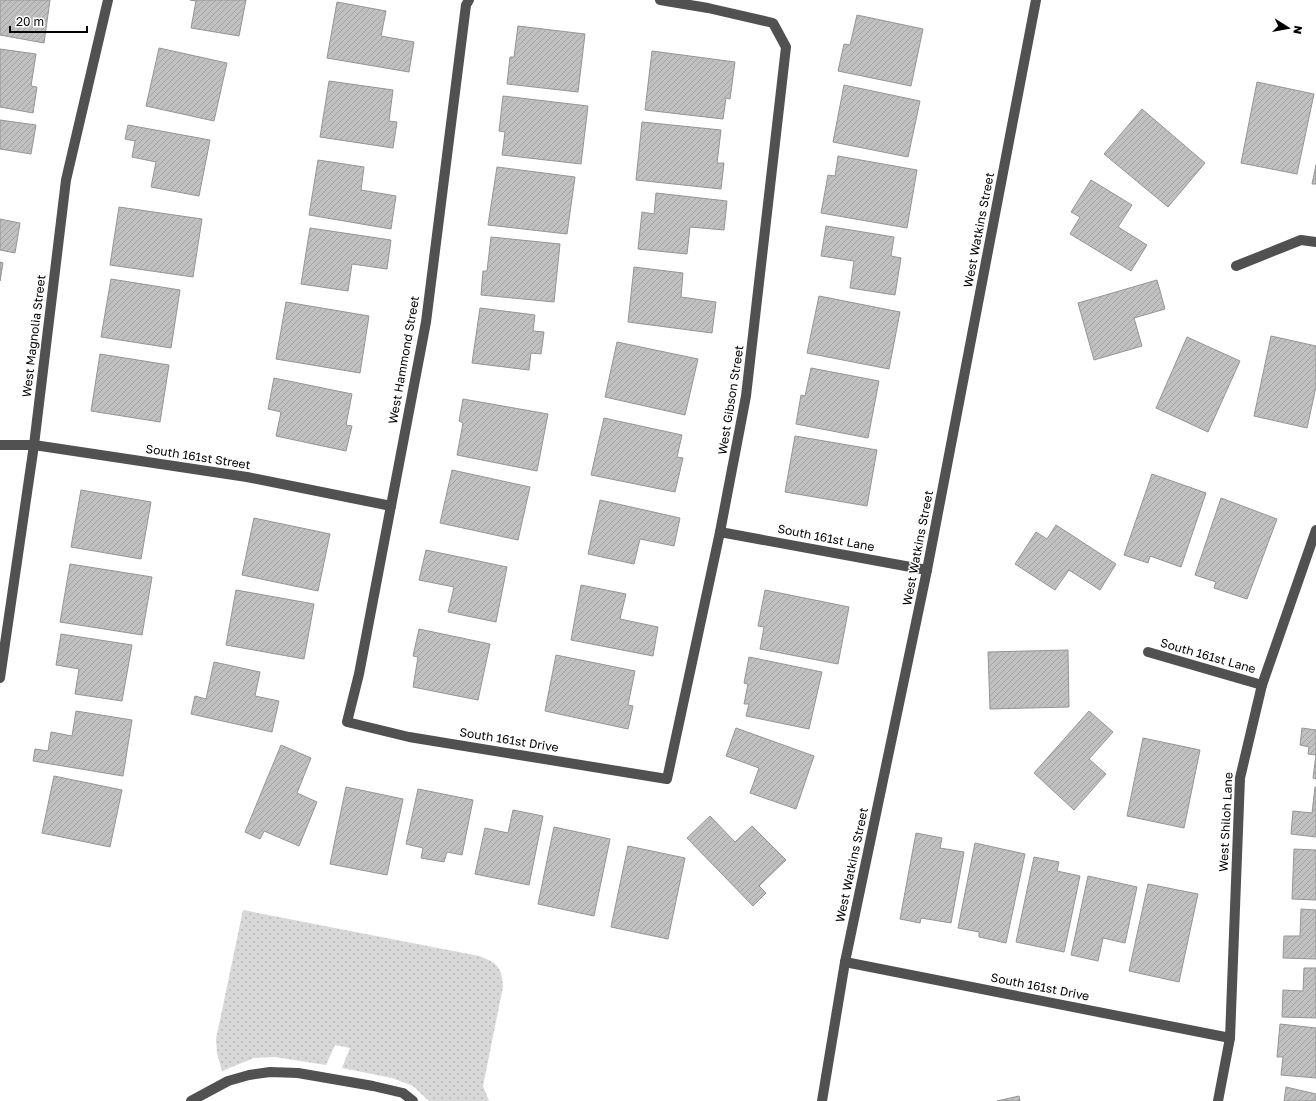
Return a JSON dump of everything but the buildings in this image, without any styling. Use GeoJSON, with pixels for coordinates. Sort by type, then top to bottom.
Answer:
{"type":"FeatureCollection","features":[{"type":"Feature","properties":{"kind":"street","name":"West Magnolia Street"},"geometry":{"type":"LineString","coordinates":[[0,678],[34,445],[66,180],[108,0]]}},
{"type":"Feature","properties":{"kind":"street","name":"West Hammond Street"},"geometry":{"type":"LineString","coordinates":[[347,722],[359,674],[426,322],[466,5],[469,0]]}},
{"type":"Feature","properties":{"kind":"street","name":"West Gibson Street"},"geometry":{"type":"LineString","coordinates":[[660,0],[708,8],[773,24],[786,47],[746,396],[720,532],[667,779]]}},
{"type":"Feature","properties":{"kind":"street","name":"West Watkins Street"},"geometry":{"type":"LineString","coordinates":[[822,1101],[845,962],[927,570],[1036,0]]}},
{"type":"Feature","properties":{"kind":"street"},"geometry":{"type":"LineString","coordinates":[[1236,266],[1300,240],[1316,242]]}},
{"type":"Feature","properties":{"kind":"street","name":"South 161st Street"},"geometry":{"type":"LineString","coordinates":[[0,445],[34,445],[247,477],[391,506]]}},
{"type":"Feature","properties":{"kind":"street","name":"West Shiloh Lane"},"geometry":{"type":"LineString","coordinates":[[1218,1101],[1230,1038],[1240,778],[1262,685],[1316,530]]}},
{"type":"Feature","properties":{"kind":"street","name":"South 161st Lane"},"geometry":{"type":"LineString","coordinates":[[720,532],[927,570]]}},
{"type":"Feature","properties":{"kind":"street","name":"South 161st Lane"},"geometry":{"type":"LineString","coordinates":[[1148,652],[1262,685]]}},
{"type":"Feature","properties":{"kind":"street","name":"South 161st Drive"},"geometry":{"type":"LineString","coordinates":[[347,722],[409,737],[667,779]]}},
{"type":"Feature","properties":{"kind":"street","name":"South 161st Drive"},"geometry":{"type":"LineString","coordinates":[[845,962],[1230,1038]]}},
{"type":"Feature","properties":{"kind":"street"},"geometry":{"type":"LineString","coordinates":[[191,1101],[228,1081],[249,1075],[270,1072],[298,1074],[373,1086],[404,1093],[413,1101]]}},
{"type":"Feature","properties":{"kind":"shaded area"},"geometry":{"type":"Polygon","coordinates":[[[243,910],[479,956],[494,963],[500,970],[503,987],[483,1086],[489,1101],[429,1101],[413,1086],[392,1078],[342,1068],[350,1048],[335,1045],[326,1065],[275,1057],[254,1058],[222,1071],[217,1053],[216,1039],[243,910]]]}}]}
